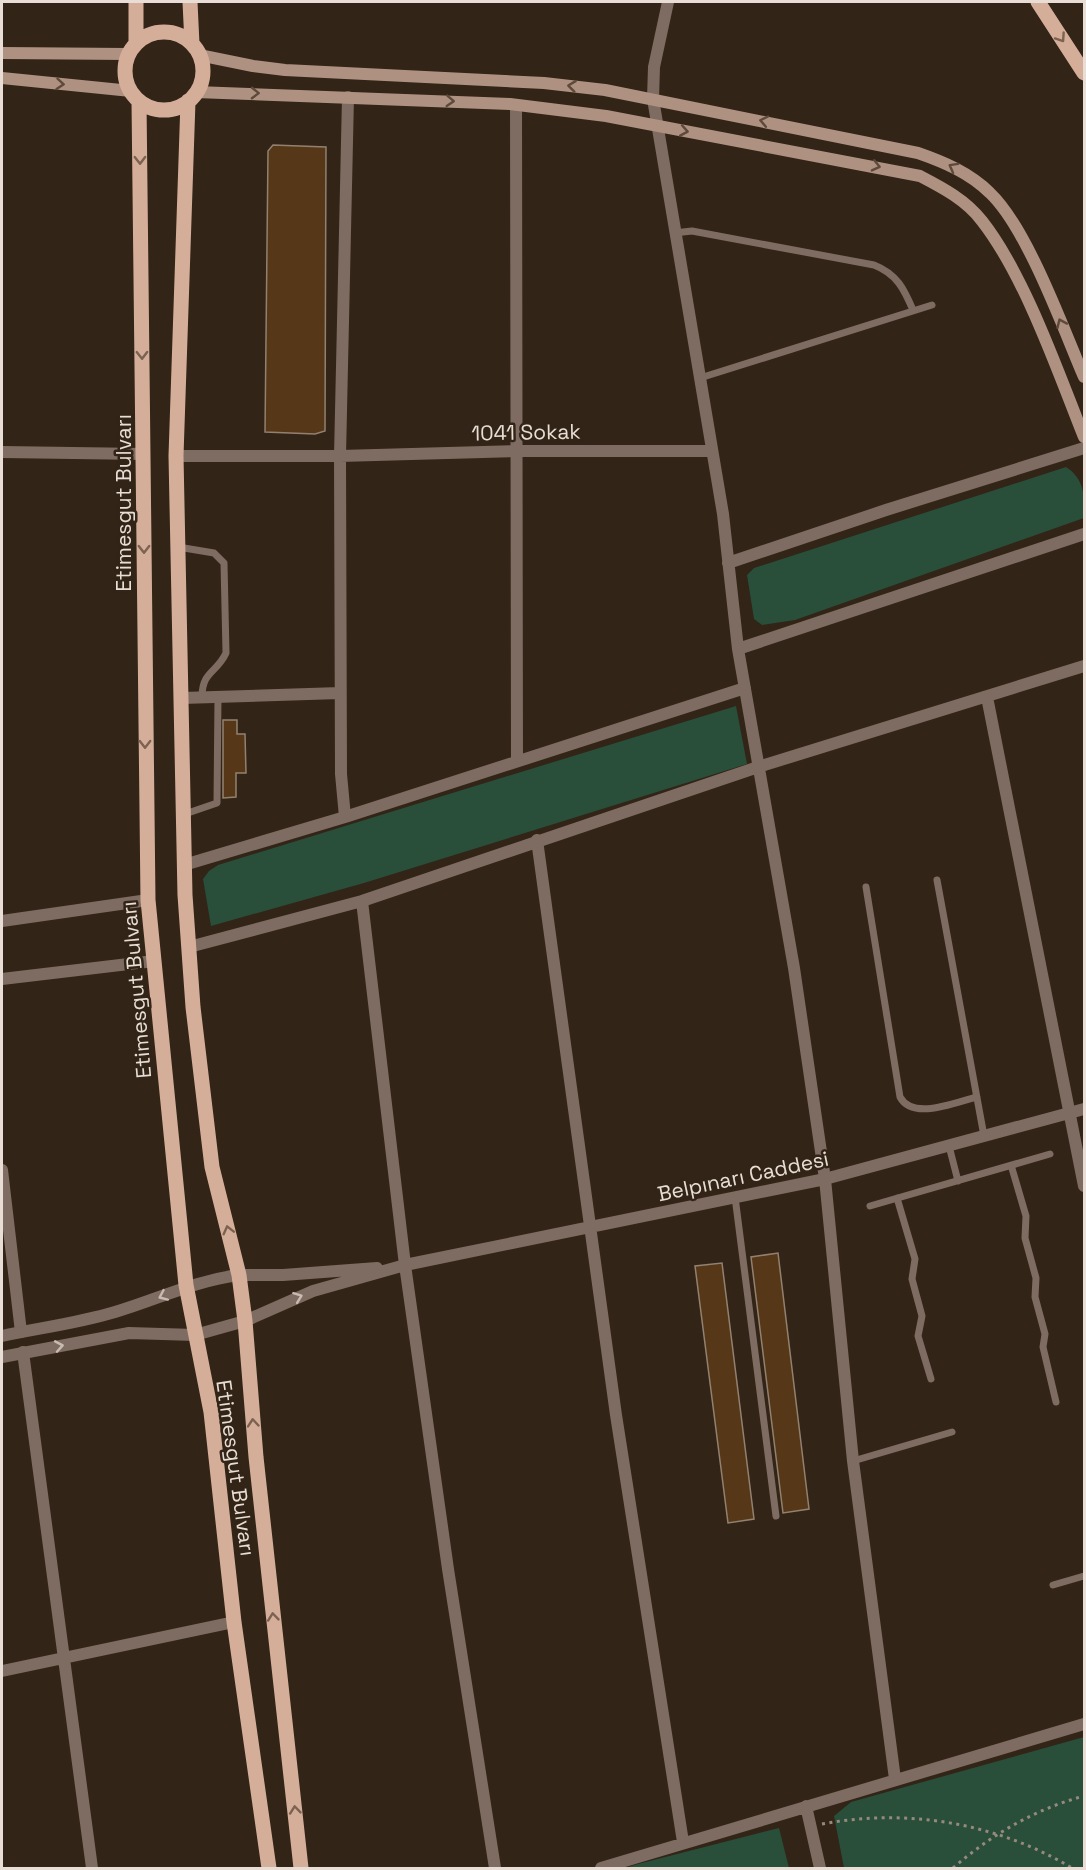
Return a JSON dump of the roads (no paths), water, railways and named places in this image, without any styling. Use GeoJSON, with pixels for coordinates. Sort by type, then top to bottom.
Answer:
{"type":"FeatureCollection","features":[{"type":"Feature","properties":{"kind":"main road"},"geometry":{"type":"LineString","coordinates":[[135,96],[126,80],[125,66],[132,49],[136,2]]}},
{"type":"Feature","properties":{"kind":"main road"},"geometry":{"type":"LineString","coordinates":[[2,78],[135,96],[163,110],[176,108],[192,97],[202,80],[190,2]]}},
{"type":"Feature","properties":{"kind":"main road"},"geometry":{"type":"LineString","coordinates":[[1038,2],[1084,73]]}},
{"type":"Feature","properties":{"kind":"main road"},"geometry":{"type":"LineString","coordinates":[[2,53],[132,49],[146,36],[164,32],[181,36],[196,49],[285,70],[544,83],[605,90],[918,153],[940,160],[966,175],[989,192],[1011,218],[1084,377]]}},
{"type":"Feature","properties":{"kind":"main road","name":"Etimesgut Bulvarı"},"geometry":{"type":"LineString","coordinates":[[135,96],[144,454],[148,900],[186,1285],[211,1412],[234,1622],[269,1869]]}},
{"type":"Feature","properties":{"kind":"main road"},"geometry":{"type":"LineString","coordinates":[[192,97],[348,97],[516,105],[657,126],[920,176],[952,194],[982,221],[1020,286],[1084,437]]}},
{"type":"Feature","properties":{"kind":"main road","name":"Etimesgut Bulvarı"},"geometry":{"type":"LineString","coordinates":[[192,97],[176,456],[182,698],[182,816],[189,947],[193,1007],[212,1167],[239,1275],[245,1321],[257,1469],[301,1869]]}},
{"type":"Feature","properties":{"kind":"street"},"geometry":{"type":"LineString","coordinates":[[668,2],[654,67],[653,99],[712,451],[738,649],[794,968],[825,1179],[853,1461],[895,1779]]}},
{"type":"Feature","properties":{"kind":"street"},"geometry":{"type":"LineString","coordinates":[[345,817],[341,774],[340,456],[348,97]]}},
{"type":"Feature","properties":{"kind":"street"},"geometry":{"type":"LineString","coordinates":[[516,105],[517,761]]}},
{"type":"Feature","properties":{"kind":"street"},"geometry":{"type":"LineString","coordinates":[[728,563],[886,510],[1084,448]]}},
{"type":"Feature","properties":{"kind":"street","name":"1041 Sokak"},"geometry":{"type":"LineString","coordinates":[[176,456],[340,456],[518,451],[712,451]]}},
{"type":"Feature","properties":{"kind":"street"},"geometry":{"type":"LineString","coordinates":[[2,452],[144,454]]}},
{"type":"Feature","properties":{"kind":"street"},"geometry":{"type":"LineString","coordinates":[[738,649],[1084,534]]}},
{"type":"Feature","properties":{"kind":"street"},"geometry":{"type":"LineString","coordinates":[[189,947],[362,901],[758,767],[1084,666]]}},
{"type":"Feature","properties":{"kind":"street"},"geometry":{"type":"LineString","coordinates":[[184,865],[345,817],[745,688]]}},
{"type":"Feature","properties":{"kind":"street"},"geometry":{"type":"LineString","coordinates":[[182,698],[340,693]]}},
{"type":"Feature","properties":{"kind":"street"},"geometry":{"type":"LineString","coordinates":[[987,697],[1084,1186]]}},
{"type":"Feature","properties":{"kind":"street"},"geometry":{"type":"LineString","coordinates":[[537,840],[589,1227],[683,1842]]}},
{"type":"Feature","properties":{"kind":"street"},"geometry":{"type":"LineString","coordinates":[[2,921],[148,900]]}},
{"type":"Feature","properties":{"kind":"street"},"geometry":{"type":"LineString","coordinates":[[362,901],[405,1265],[448,1569],[495,1869]]}},
{"type":"Feature","properties":{"kind":"street"},"geometry":{"type":"LineString","coordinates":[[2,979],[154,961]]}},
{"type":"Feature","properties":{"kind":"street","name":"Belpınarı Caddesi"},"geometry":{"type":"LineString","coordinates":[[2,1357],[129,1334],[195,1335],[245,1321],[304,1294],[405,1265],[825,1179],[1084,1109]]}},
{"type":"Feature","properties":{"kind":"street"},"geometry":{"type":"LineString","coordinates":[[2,1170],[21,1332]]}},
{"type":"Feature","properties":{"kind":"street","name":"Belpınarı Caddesi"},"geometry":{"type":"LineString","coordinates":[[2,1336],[111,1313],[151,1301],[186,1285],[239,1275],[283,1275],[405,1265]]}},
{"type":"Feature","properties":{"kind":"street"},"geometry":{"type":"LineString","coordinates":[[23,1352],[92,1869]]}},
{"type":"Feature","properties":{"kind":"street"},"geometry":{"type":"LineString","coordinates":[[2,1671],[234,1622]]}},
{"type":"Feature","properties":{"kind":"street"},"geometry":{"type":"LineString","coordinates":[[601,1869],[683,1842],[1084,1724]]}},
{"type":"Feature","properties":{"kind":"street"},"geometry":{"type":"LineString","coordinates":[[806,1806],[820,1869]]}},
{"type":"Feature","properties":{"kind":"lane"},"geometry":{"type":"LineString","coordinates":[[674,234],[692,231],[874,265],[888,271],[899,282],[913,310]]}},
{"type":"Feature","properties":{"kind":"lane"},"geometry":{"type":"LineString","coordinates":[[700,378],[932,305]]}},
{"type":"Feature","properties":{"kind":"lane"},"geometry":{"type":"LineString","coordinates":[[178,547],[214,553],[224,563],[226,653],[220,664],[206,677],[202,686],[202,697]]}},
{"type":"Feature","properties":{"kind":"lane"},"geometry":{"type":"LineString","coordinates":[[182,816],[217,803],[218,697]]}},
{"type":"Feature","properties":{"kind":"lane"},"geometry":{"type":"LineString","coordinates":[[937,880],[984,1136]]}},
{"type":"Feature","properties":{"kind":"lane"},"geometry":{"type":"LineString","coordinates":[[866,887],[900,1097],[906,1106],[920,1110],[977,1097]]}},
{"type":"Feature","properties":{"kind":"lane"},"geometry":{"type":"LineString","coordinates":[[949,1146],[958,1180]]}},
{"type":"Feature","properties":{"kind":"lane"},"geometry":{"type":"LineString","coordinates":[[870,1206],[1050,1154]]}},
{"type":"Feature","properties":{"kind":"lane"},"geometry":{"type":"LineString","coordinates":[[1011,1165],[1026,1216],[1025,1238],[1036,1278],[1035,1297],[1045,1334],[1043,1347],[1056,1402]]}},
{"type":"Feature","properties":{"kind":"lane"},"geometry":{"type":"LineString","coordinates":[[735,1197],[776,1516]]}},
{"type":"Feature","properties":{"kind":"lane"},"geometry":{"type":"LineString","coordinates":[[897,1198],[915,1259],[912,1280],[922,1316],[918,1336],[931,1379]]}},
{"type":"Feature","properties":{"kind":"lane"},"geometry":{"type":"LineString","coordinates":[[853,1461],[952,1431]]}},
{"type":"Feature","properties":{"kind":"lane"},"geometry":{"type":"LineString","coordinates":[[1053,1585],[1084,1576]]}}]}
